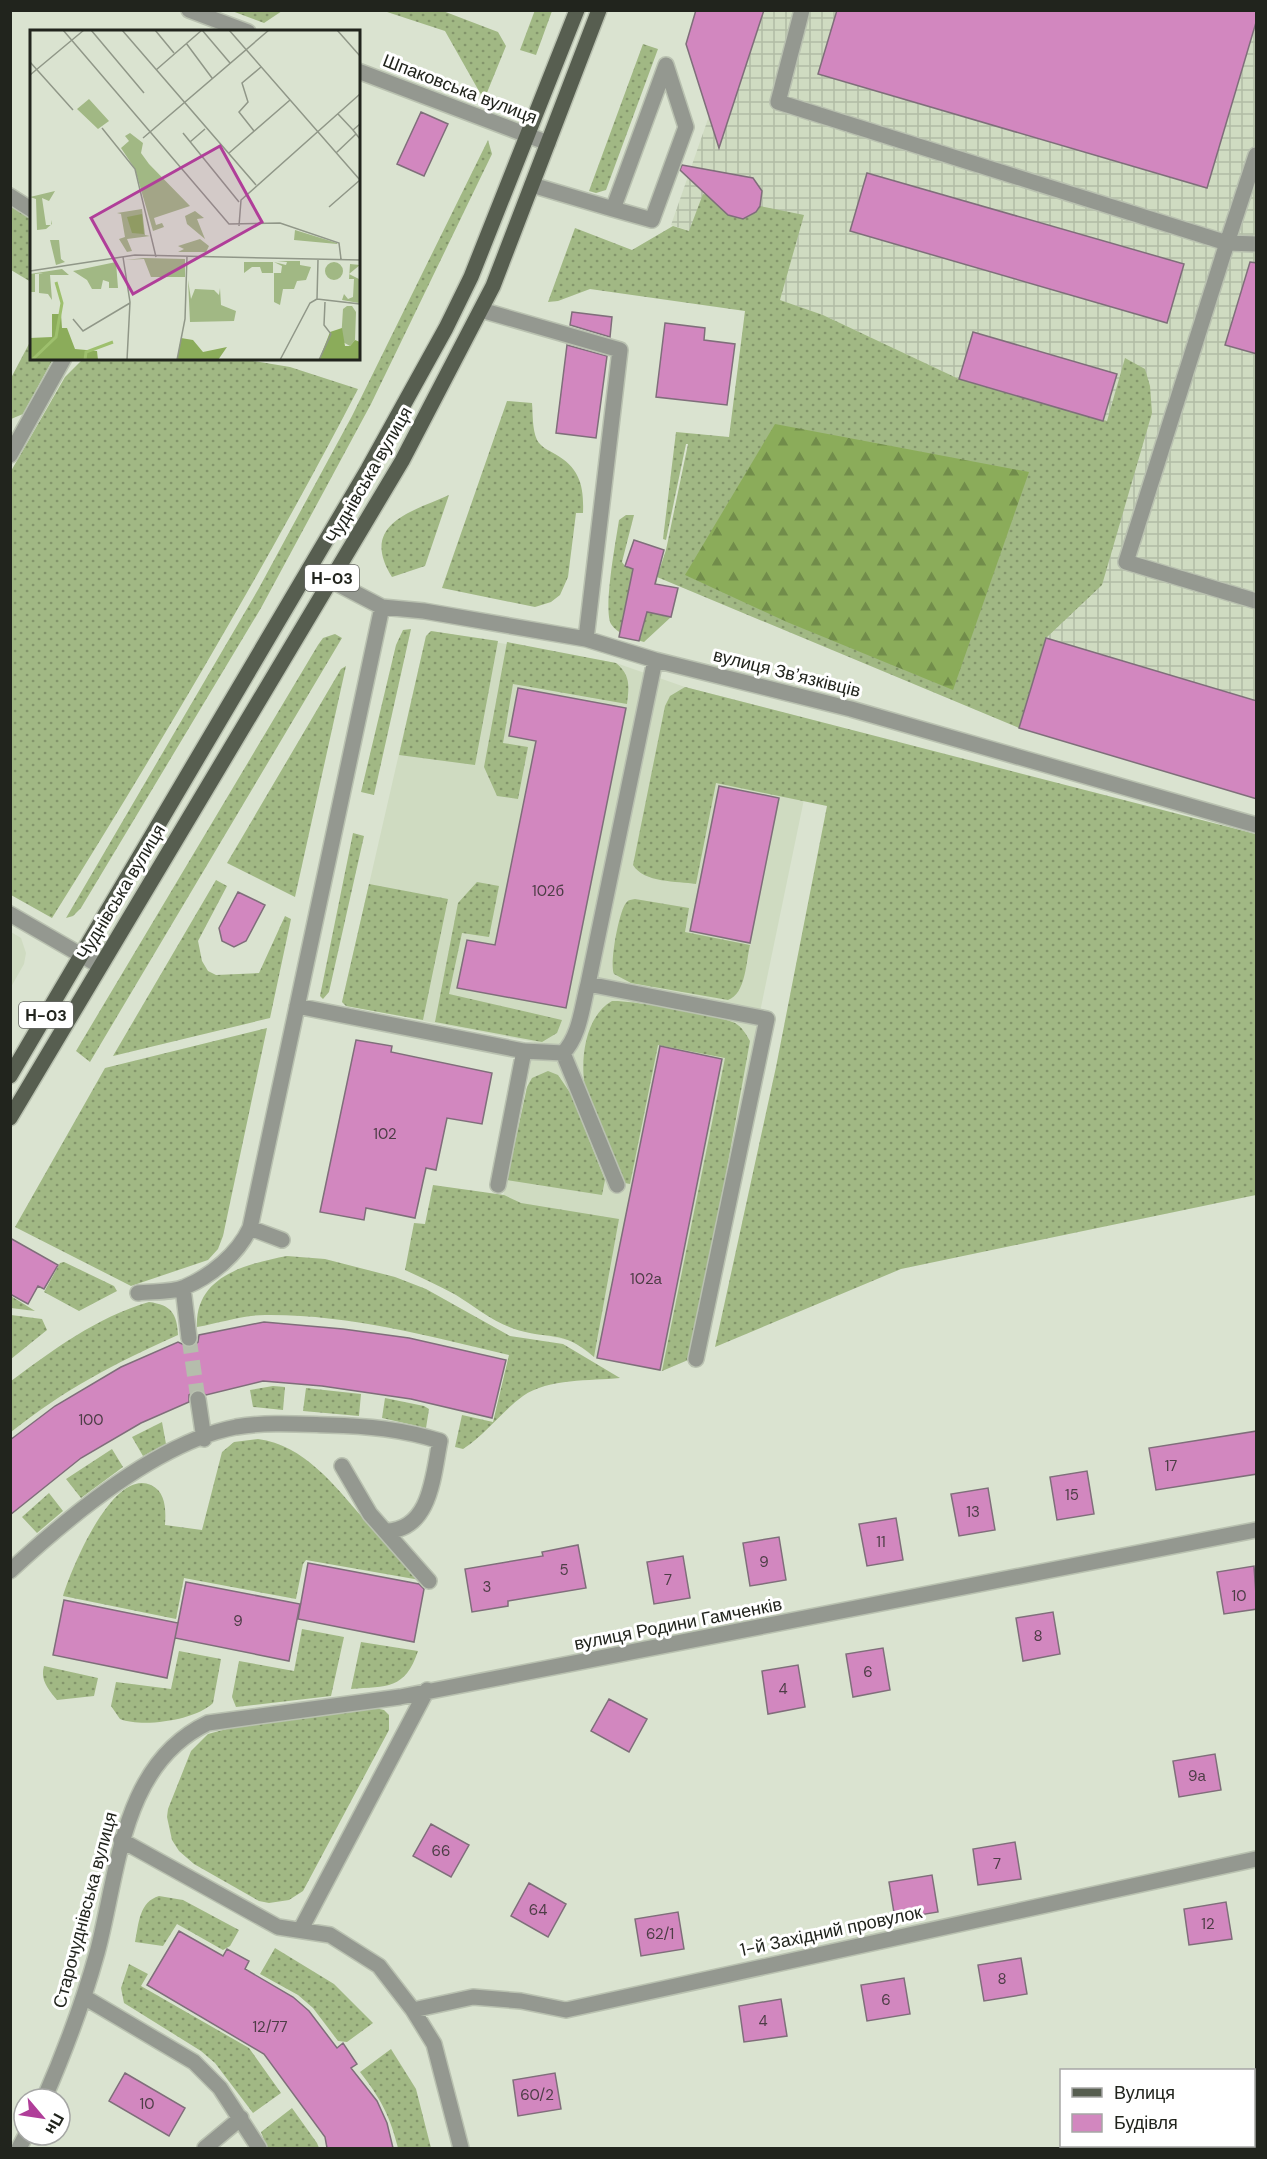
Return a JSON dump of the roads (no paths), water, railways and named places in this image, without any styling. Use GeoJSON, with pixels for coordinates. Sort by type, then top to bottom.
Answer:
{"type":"FeatureCollection","features":[{"type":"Feature","properties":{"kind":"main road","name":"Чуднівська вулиця"},"geometry":{"type":"LineString","coordinates":[[10,1076],[309,569],[446,328],[471,277],[529,136],[577,10]]}},
{"type":"Feature","properties":{"kind":"main road","name":"Чуднівська вулиця"},"geometry":{"type":"LineString","coordinates":[[10,1118],[402,461],[481,310],[599,10]]}},
{"type":"Feature","properties":{"kind":"street"},"geometry":{"type":"LineString","coordinates":[[802,10],[778,102],[1227,243],[1257,244]]}},
{"type":"Feature","properties":{"kind":"street"},"geometry":{"type":"LineString","coordinates":[[190,11],[242,30]]}},
{"type":"Feature","properties":{"kind":"street"},"geometry":{"type":"LineString","coordinates":[[532,185],[613,209],[652,220],[686,127],[666,64],[613,209]]}},
{"type":"Feature","properties":{"kind":"street","name":"Шпаковська вулиця"},"geometry":{"type":"LineString","coordinates":[[360,72],[548,143]]}},
{"type":"Feature","properties":{"kind":"street"},"geometry":{"type":"LineString","coordinates":[[1257,155],[1126,562],[1257,601]]}},
{"type":"Feature","properties":{"kind":"street"},"geometry":{"type":"LineString","coordinates":[[10,195],[30,209]]}},
{"type":"Feature","properties":{"kind":"street"},"geometry":{"type":"LineString","coordinates":[[481,310],[620,350],[586,639]]}},
{"type":"Feature","properties":{"kind":"street"},"geometry":{"type":"LineString","coordinates":[[10,455],[63,360]]}},
{"type":"Feature","properties":{"kind":"street","name":"вулиця Звʼязківців"},"geometry":{"type":"LineString","coordinates":[[309,569],[382,607],[424,611],[586,639],[656,660],[851,710],[1257,825]]}},
{"type":"Feature","properties":{"kind":"street"},"geometry":{"type":"LineString","coordinates":[[138,1293],[183,1288],[231,1255],[250,1228],[382,607]]}},
{"type":"Feature","properties":{"kind":"street"},"geometry":{"type":"LineString","coordinates":[[297,1006],[524,1051],[563,1053],[571,1046],[588,984],[656,660]]}},
{"type":"Feature","properties":{"kind":"street"},"geometry":{"type":"LineString","coordinates":[[10,914],[100,966]]}},
{"type":"Feature","properties":{"kind":"street"},"geometry":{"type":"LineString","coordinates":[[588,984],[767,1019],[696,1359]]}},
{"type":"Feature","properties":{"kind":"street"},"geometry":{"type":"LineString","coordinates":[[498,1185],[524,1051]]}},
{"type":"Feature","properties":{"kind":"street"},"geometry":{"type":"LineString","coordinates":[[563,1053],[617,1185]]}},
{"type":"Feature","properties":{"kind":"street"},"geometry":{"type":"LineString","coordinates":[[250,1228],[282,1240]]}},
{"type":"Feature","properties":{"kind":"street"},"geometry":{"type":"LineString","coordinates":[[183,1288],[189,1338]]}},
{"type":"Feature","properties":{"kind":"street"},"geometry":{"type":"LineString","coordinates":[[198,1398],[204,1439]]}},
{"type":"Feature","properties":{"kind":"street"},"geometry":{"type":"LineString","coordinates":[[10,1571],[82,1508],[130,1475],[204,1439],[234,1428],[257,1424],[386,1427],[440,1441],[427,1503],[410,1525],[400,1531],[386,1531]]}},
{"type":"Feature","properties":{"kind":"street"},"geometry":{"type":"LineString","coordinates":[[342,1466],[355,1491],[429,1581]]}},
{"type":"Feature","properties":{"kind":"street","name":"вулиця Родини Гамченків"},"geometry":{"type":"LineString","coordinates":[[137,1798],[168,1750],[191,1731],[208,1723],[400,1697],[427,1690],[591,1662],[1257,1530]]}},
{"type":"Feature","properties":{"kind":"street"},"geometry":{"type":"LineString","coordinates":[[302,1929],[427,1690]]}},
{"type":"Feature","properties":{"kind":"street","name":"Старочуднівська вулиця"},"geometry":{"type":"LineString","coordinates":[[49,2087],[84,1997],[100,1940],[122,1840],[137,1798]]}},
{"type":"Feature","properties":{"kind":"street"},"geometry":{"type":"LineString","coordinates":[[122,1840],[278,1927],[330,1935],[379,1966],[413,2010],[434,2044],[461,2148]]}},
{"type":"Feature","properties":{"kind":"street","name":"1-й Західний провулок"},"geometry":{"type":"LineString","coordinates":[[413,2010],[473,1997],[521,2001],[566,2010],[1257,1859]]}},
{"type":"Feature","properties":{"kind":"street"},"geometry":{"type":"LineString","coordinates":[[84,1997],[194,2062],[220,2088],[259,2148]]}},
{"type":"Feature","properties":{"kind":"street"},"geometry":{"type":"LineString","coordinates":[[205,2148],[241,2118]]}},
{"type":"Feature","properties":{"kind":"tunnel"},"geometry":{"type":"LineString","coordinates":[[189,1338],[198,1399]]}}]}
